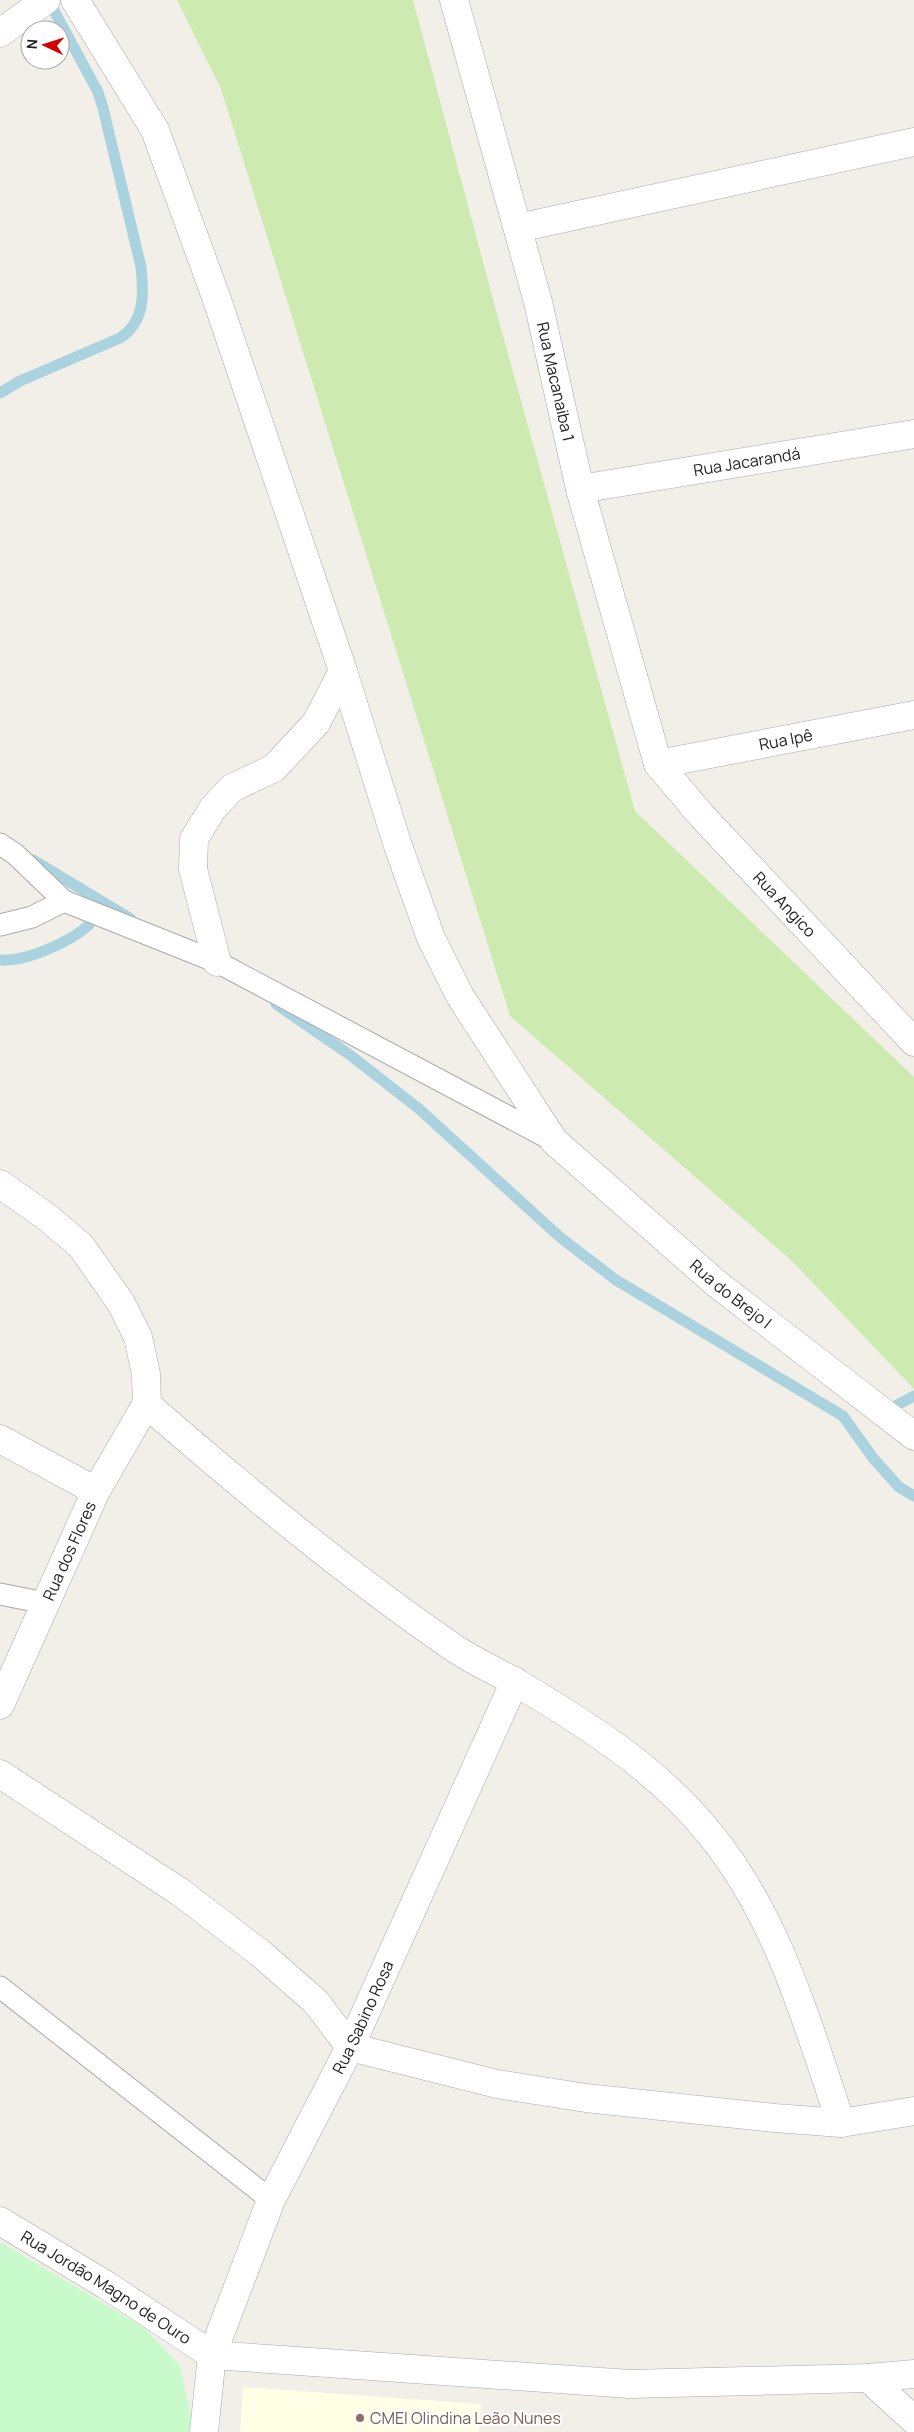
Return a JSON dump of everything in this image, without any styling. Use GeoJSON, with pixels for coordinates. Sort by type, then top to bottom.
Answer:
{"type":"FeatureCollection","features":[{"type":"Feature","properties":{"kind":"street"},"geometry":{"type":"LineString","coordinates":[[0,33],[46,0]]}},
{"type":"Feature","properties":{"kind":"street","name":"Rua do Brejo I"},"geometry":{"type":"LineString","coordinates":[[75,0],[155,130],[216,297],[343,670],[398,846],[430,938],[460,996],[554,1141],[716,1284],[911,1430]]}},
{"type":"Feature","properties":{"kind":"street","name":"Rua Macanaiba 1"},"geometry":{"type":"LineString","coordinates":[[454,0],[538,302],[580,489],[658,764]]}},
{"type":"Feature","properties":{"kind":"street"},"geometry":{"type":"LineString","coordinates":[[518,228],[914,142]]}},
{"type":"Feature","properties":{"kind":"street","name":"Rua Jacarandá"},"geometry":{"type":"LineString","coordinates":[[580,489],[914,434]]}},
{"type":"Feature","properties":{"kind":"street"},"geometry":{"type":"LineString","coordinates":[[217,962],[194,869],[194,839],[213,808],[232,788],[274,768],[316,723],[343,670]]}},
{"type":"Feature","properties":{"kind":"street","name":"Rua Ipê"},"geometry":{"type":"LineString","coordinates":[[658,764],[914,715]]}},
{"type":"Feature","properties":{"kind":"street","name":"Rua Angico"},"geometry":{"type":"LineString","coordinates":[[658,764],[701,815],[902,1014],[914,1042]]}},
{"type":"Feature","properties":{"kind":"street"},"geometry":{"type":"LineString","coordinates":[[0,1184],[48,1218],[81,1246],[121,1303],[138,1337],[146,1374],[147,1403],[182,1436],[274,1511],[411,1617],[457,1650],[514,1681],[588,1726],[669,1789],[711,1834],[753,1897],[791,1976],[841,2123]]}},
{"type":"Feature","properties":{"kind":"street","name":"Rua dos Flores"},"geometry":{"type":"LineString","coordinates":[[0,1705],[96,1491],[147,1403]]}},
{"type":"Feature","properties":{"kind":"street"},"geometry":{"type":"LineString","coordinates":[[0,1438],[96,1491]]}},
{"type":"Feature","properties":{"kind":"street","name":"Rua Sabino Rosa"},"geometry":{"type":"LineString","coordinates":[[204,2432],[212,2355],[271,2200],[350,2047],[514,1681]]}},
{"type":"Feature","properties":{"kind":"street"},"geometry":{"type":"LineString","coordinates":[[0,1774],[180,1892],[260,1953],[316,2002],[350,2047],[498,2084],[576,2096],[774,2118],[841,2123],[914,2111]]}},
{"type":"Feature","properties":{"kind":"street","name":"Rua Jordão Magno de Ouro"},"geometry":{"type":"LineString","coordinates":[[0,2221],[106,2285],[212,2355]]}},
{"type":"Feature","properties":{"kind":"street"},"geometry":{"type":"LineString","coordinates":[[212,2355],[434,2372],[630,2384],[868,2378],[914,2374]]}},
{"type":"Feature","properties":{"kind":"street"},"geometry":{"type":"LineString","coordinates":[[868,2378],[914,2420]]}},
{"type":"Feature","properties":{"kind":"lane"},"geometry":{"type":"LineString","coordinates":[[0,844],[15,854],[64,901],[217,962],[554,1141]]}},
{"type":"Feature","properties":{"kind":"lane"},"geometry":{"type":"LineString","coordinates":[[0,925],[32,917],[64,901]]}},
{"type":"Feature","properties":{"kind":"lane"},"geometry":{"type":"LineString","coordinates":[[0,1594],[45,1603]]}},
{"type":"Feature","properties":{"kind":"lane"},"geometry":{"type":"LineString","coordinates":[[0,1987],[271,2200]]}},
{"type":"Feature","properties":{"kind":"shaded area","name":"CMEI Olindina Leão Nunes"},"geometry":{"type":"Polygon","coordinates":[[[243,2387],[481,2404],[479,2432],[240,2432],[243,2387]]]}},
{"type":"Feature","properties":{"kind":"green space"},"geometry":{"type":"Polygon","coordinates":[[[177,0],[413,0],[498,318],[635,811],[914,1077],[914,1389],[792,1261],[510,1016],[221,89],[177,0]]]}},
{"type":"Feature","properties":{"kind":"green space"},"geometry":{"type":"Polygon","coordinates":[[[0,2242],[143,2327],[180,2366],[191,2417],[189,2432],[0,2432],[0,2242]]]}},
{"type":"Feature","properties":{"kind":"waterway"},"geometry":{"type":"LineString","coordinates":[[0,393],[20,381],[120,338],[134,324],[141,307],[141,267],[103,108],[98,92],[52,7]]}},
{"type":"Feature","properties":{"kind":"waterway"},"geometry":{"type":"LineString","coordinates":[[33,860],[131,919]]}},
{"type":"Feature","properties":{"kind":"waterway"},"geometry":{"type":"LineString","coordinates":[[0,960],[22,958],[47,950],[71,938],[89,925]]}},
{"type":"Feature","properties":{"kind":"waterway"},"geometry":{"type":"LineString","coordinates":[[276,1004],[350,1055],[418,1108],[561,1238],[616,1280],[843,1416],[873,1458],[899,1487],[914,1496]]}},
{"type":"Feature","properties":{"kind":"waterway"},"geometry":{"type":"LineString","coordinates":[[893,1407],[914,1396]]}},
{"type":"Feature","properties":{"kind":"place","name":"CMEI Olindina Leão Nunes"},"geometry":{"type":"Point","coordinates":[360,2418]}}]}
